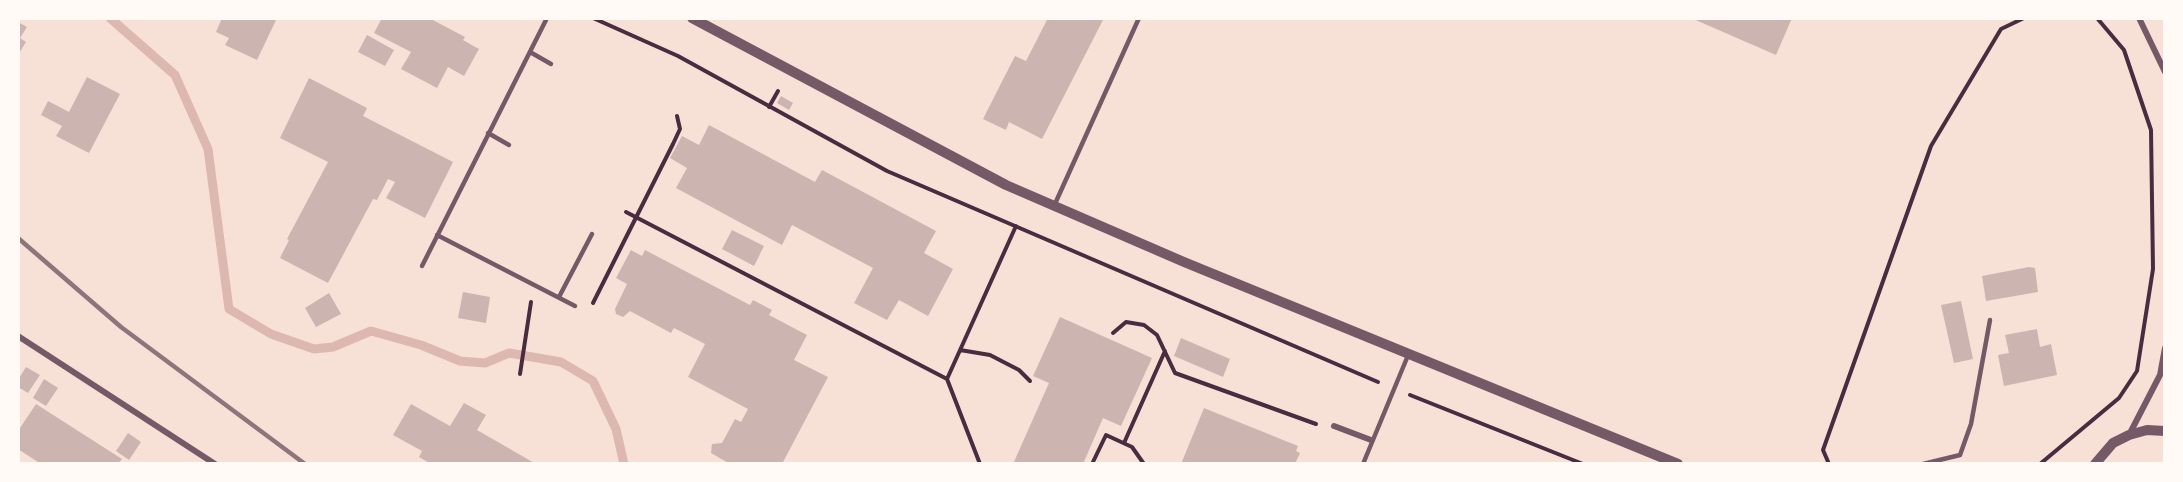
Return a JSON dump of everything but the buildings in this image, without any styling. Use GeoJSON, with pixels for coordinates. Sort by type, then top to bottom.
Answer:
{"type":"FeatureCollection","features":[{"type":"Feature","properties":{"kind":"street"},"geometry":{"type":"LineString","coordinates":[[692,18],[956,159],[1054,206],[1678,464]]}},
{"type":"Feature","properties":{"kind":"street"},"geometry":{"type":"LineString","coordinates":[[2139,18],[2165,72]]}},
{"type":"Feature","properties":{"kind":"street"},"geometry":{"type":"LineString","coordinates":[[18,336],[216,464]]}},
{"type":"Feature","properties":{"kind":"street"},"geometry":{"type":"LineString","coordinates":[[2129,435],[2160,375],[2165,348]]}},
{"type":"Feature","properties":{"kind":"street"},"geometry":{"type":"LineString","coordinates":[[1334,426],[1371,440]]}},
{"type":"Feature","properties":{"kind":"street"},"geometry":{"type":"LineString","coordinates":[[2095,464],[2113,443],[2129,435],[2147,430],[2165,431]]}},
{"type":"Feature","properties":{"kind":"lane"},"geometry":{"type":"LineString","coordinates":[[422,266],[547,18]]}},
{"type":"Feature","properties":{"kind":"lane"},"geometry":{"type":"LineString","coordinates":[[1054,206],[1139,18]]}},
{"type":"Feature","properties":{"kind":"lane"},"geometry":{"type":"LineString","coordinates":[[530,52],[551,64]]}},
{"type":"Feature","properties":{"kind":"lane"},"geometry":{"type":"LineString","coordinates":[[488,133],[509,145]]}},
{"type":"Feature","properties":{"kind":"lane"},"geometry":{"type":"LineString","coordinates":[[559,297],[592,234]]}},
{"type":"Feature","properties":{"kind":"lane"},"geometry":{"type":"LineString","coordinates":[[437,235],[575,306]]}},
{"type":"Feature","properties":{"kind":"lane"},"geometry":{"type":"LineString","coordinates":[[1923,464],[1960,455],[1971,424],[1990,320]]}},
{"type":"Feature","properties":{"kind":"lane"},"geometry":{"type":"LineString","coordinates":[[1362,464],[1409,353]]}},
{"type":"Feature","properties":{"kind":"path"},"geometry":{"type":"LineString","coordinates":[[593,18],[678,56],[887,171],[1395,389],[1583,464]]}},
{"type":"Feature","properties":{"kind":"path"},"geometry":{"type":"LineString","coordinates":[[1829,464],[1824,450],[1931,146],[2001,29],[2024,18]]}},
{"type":"Feature","properties":{"kind":"path"},"geometry":{"type":"LineString","coordinates":[[2040,464],[2119,398],[2136,371],[2153,269],[2151,130],[2124,50],[2097,18]]}},
{"type":"Feature","properties":{"kind":"path"},"geometry":{"type":"LineString","coordinates":[[770,106],[778,92]]}},
{"type":"Feature","properties":{"kind":"path"},"geometry":{"type":"LineString","coordinates":[[588,312],[680,129],[676,116]]}},
{"type":"Feature","properties":{"kind":"path"},"geometry":{"type":"LineString","coordinates":[[626,212],[947,379],[980,464]]}},
{"type":"Feature","properties":{"kind":"path"},"geometry":{"type":"LineString","coordinates":[[947,379],[1016,226]]}},
{"type":"Feature","properties":{"kind":"path"},"geometry":{"type":"LineString","coordinates":[[520,374],[534,284]]}},
{"type":"Feature","properties":{"kind":"path"},"geometry":{"type":"LineString","coordinates":[[1113,333],[1126,322],[1144,326],[1156,335],[1166,350],[1175,373],[1327,428]]}},
{"type":"Feature","properties":{"kind":"path"},"geometry":{"type":"LineString","coordinates":[[960,350],[990,355],[1019,370],[1030,381]]}},
{"type":"Feature","properties":{"kind":"path"},"geometry":{"type":"LineString","coordinates":[[1124,443],[1166,350]]}},
{"type":"Feature","properties":{"kind":"path"},"geometry":{"type":"LineString","coordinates":[[1092,464],[1106,435],[1132,447],[1144,464]]}},
{"type":"Feature","properties":{"kind":"waterway"},"geometry":{"type":"LineString","coordinates":[[110,18],[175,75],[208,149],[229,309],[271,334],[314,349],[333,347],[371,331],[421,345],[460,361],[485,363],[509,353],[561,362],[593,381],[616,429],[624,464]]}},
{"type":"Feature","properties":{"kind":"railway"},"geometry":{"type":"LineString","coordinates":[[18,238],[121,327],[305,464]]}}]}
